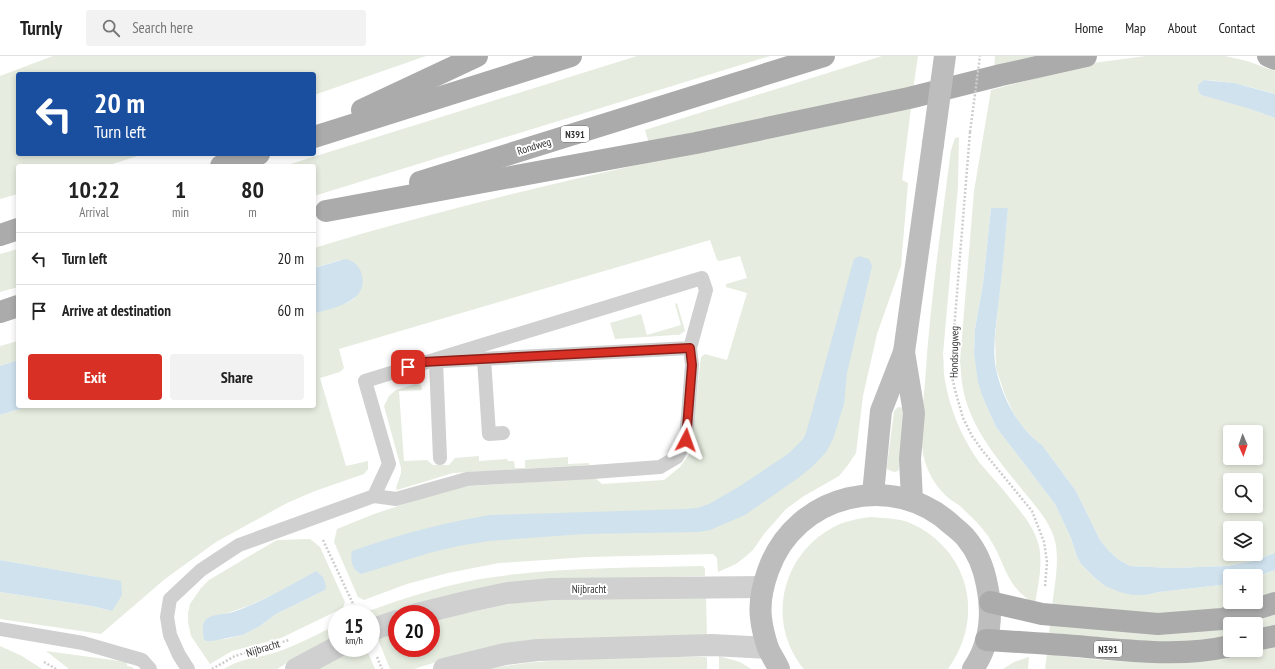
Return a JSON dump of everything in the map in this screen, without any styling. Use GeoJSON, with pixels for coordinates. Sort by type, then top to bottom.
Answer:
{"type":"FeatureCollection","features":[{"type":"Feature","properties":{"kind":"main road"},"geometry":{"type":"LineString","coordinates":[[316,132],[477,56]]}},
{"type":"Feature","properties":{"kind":"main road"},"geometry":{"type":"LineString","coordinates":[[316,136],[572,56]]}},
{"type":"Feature","properties":{"kind":"main road","name":"Rondweg"},"geometry":{"type":"LineString","coordinates":[[320,213],[824,56]]}},
{"type":"Feature","properties":{"kind":"main road"},"geometry":{"type":"LineString","coordinates":[[873,494],[881,411],[904,352],[944,56]]}},
{"type":"Feature","properties":{"kind":"main road","name":"N391"},"geometry":{"type":"LineString","coordinates":[[320,213],[704,141],[909,98],[1086,56]]}},
{"type":"Feature","properties":{"kind":"main road"},"geometry":{"type":"LineString","coordinates":[[1268,56],[1275,59]]}},
{"type":"Feature","properties":{"kind":"main road"},"geometry":{"type":"LineString","coordinates":[[227,164],[253,156]]}},
{"type":"Feature","properties":{"kind":"main road"},"geometry":{"type":"LineString","coordinates":[[0,235],[16,230]]}},
{"type":"Feature","properties":{"kind":"main road"},"geometry":{"type":"LineString","coordinates":[[0,312],[16,307]]}},
{"type":"Feature","properties":{"kind":"main road"},"geometry":{"type":"LineString","coordinates":[[904,352],[914,413],[910,459],[912,500]]}},
{"type":"Feature","properties":{"kind":"main road"},"geometry":{"type":"LineString","coordinates":[[779,669],[768,648],[761,617],[763,587],[773,557],[790,532],[814,512],[842,499],[873,494],[892,495],[912,500],[942,515],[967,539],[983,569],[990,602],[990,621],[986,640],[977,663],[972,669]]}},
{"type":"Feature","properties":{"kind":"main road"},"geometry":{"type":"LineString","coordinates":[[990,602],[1042,614],[1158,624],[1222,619],[1275,603]]}},
{"type":"Feature","properties":{"kind":"main road"},"geometry":{"type":"LineString","coordinates":[[1263,639],[1275,636]]}},
{"type":"Feature","properties":{"kind":"main road","name":"N391"},"geometry":{"type":"LineString","coordinates":[[986,640],[1038,642],[1146,653],[1189,652],[1223,647]]}},
{"type":"Feature","properties":{"kind":"street","name":"Nijbracht"},"geometry":{"type":"LineString","coordinates":[[440,608],[470,600],[508,593],[551,589],[763,587]]}},
{"type":"Feature","properties":{"kind":"street"},"geometry":{"type":"LineString","coordinates":[[444,669],[505,654],[538,650],[712,645],[768,648]]}},
{"type":"Feature","properties":{"kind":"street"},"geometry":{"type":"LineString","coordinates":[[296,669],[328,652]]}},
{"type":"Feature","properties":{"kind":"lane"},"geometry":{"type":"LineString","coordinates":[[188,669],[179,655],[170,635],[167,617],[170,599],[201,570],[239,545],[374,496],[396,498],[467,479],[593,472],[660,466],[677,457],[686,440],[692,365],[690,348],[706,290],[702,278],[365,381],[389,464],[374,496]]}},
{"type":"Feature","properties":{"kind":"lane"},"geometry":{"type":"LineString","coordinates":[[429,362],[690,348]]}},
{"type":"Feature","properties":{"kind":"lane"},"geometry":{"type":"LineString","coordinates":[[484,359],[488,434],[503,433]]}},
{"type":"Feature","properties":{"kind":"lane"},"geometry":{"type":"LineString","coordinates":[[429,362],[440,458]]}},
{"type":"Feature","properties":{"kind":"lane"},"geometry":{"type":"LineString","coordinates":[[0,630],[83,643],[142,660],[150,669]]}},
{"type":"Feature","properties":{"kind":"path","name":"Hondsrugweg"},"geometry":{"type":"LineString","coordinates":[[980,56],[970,132],[952,355],[952,376],[963,418],[972,436],[1032,511],[1044,542],[1047,562],[1042,614]]}},
{"type":"Feature","properties":{"kind":"path"},"geometry":{"type":"LineString","coordinates":[[313,518],[354,605]]}},
{"type":"Feature","properties":{"kind":"path","name":"Nijbracht"},"geometry":{"type":"LineString","coordinates":[[212,669],[235,656],[289,640]]}},
{"type":"Feature","properties":{"kind":"shaded area"},"geometry":{"type":"Polygon","coordinates":[[[53,56],[426,56],[316,94],[316,72],[16,72],[16,156],[138,156],[112,164],[16,164],[16,195],[0,199],[0,76],[53,56]]]}},
{"type":"Feature","properties":{"kind":"shaded area"},"geometry":{"type":"Polygon","coordinates":[[[637,56],[770,56],[316,195],[316,164],[290,164],[637,56]]]}},
{"type":"Feature","properties":{"kind":"shaded area"},"geometry":{"type":"Polygon","coordinates":[[[882,56],[918,56],[913,90],[649,144],[645,130],[882,56]]]}},
{"type":"Feature","properties":{"kind":"shaded area"},"geometry":{"type":"Polygon","coordinates":[[[995,56],[1048,56],[994,71],[995,56]]]}},
{"type":"Feature","properties":{"kind":"shaded area"},"geometry":{"type":"Polygon","coordinates":[[[1146,56],[1225,56],[1247,61],[1275,71],[1275,94],[1240,85],[1204,80],[1198,88],[1201,95],[1239,105],[1275,118],[1275,553],[1263,557],[1263,521],[1223,521],[1223,561],[1253,561],[1227,566],[1172,568],[1130,566],[1119,560],[1100,540],[1076,491],[1042,445],[1035,440],[1021,425],[1013,412],[1005,395],[996,368],[995,338],[1008,208],[991,208],[983,284],[975,329],[974,353],[983,398],[996,427],[1055,504],[1081,564],[1105,586],[1146,595],[1159,592],[1223,585],[1223,608],[1183,615],[1052,607],[1057,554],[1052,531],[1039,511],[1004,467],[977,428],[965,399],[962,383],[960,361],[974,191],[991,90],[1093,63],[1146,56]]]}},
{"type":"Feature","properties":{"kind":"shaded area"},"geometry":{"type":"Polygon","coordinates":[[[911,108],[902,180],[908,183],[901,266],[877,334],[863,396],[856,453],[839,476],[804,496],[786,509],[764,534],[753,550],[736,564],[718,572],[717,558],[713,554],[588,557],[499,563],[448,573],[407,584],[364,600],[358,597],[334,542],[337,529],[374,514],[456,487],[595,478],[602,484],[664,480],[680,467],[690,453],[701,357],[705,354],[727,360],[747,293],[726,287],[726,284],[747,278],[740,256],[720,261],[717,260],[710,240],[339,349],[344,368],[340,372],[320,378],[346,466],[368,461],[368,469],[364,474],[315,491],[287,503],[216,542],[165,579],[101,634],[0,619],[0,592],[92,606],[112,611],[97,577],[0,560],[0,415],[23,408],[316,408],[316,313],[349,302],[355,298],[340,260],[316,267],[316,247],[387,226],[536,188],[686,154],[911,108]]]}},
{"type":"Feature","properties":{"kind":"shaded area"},"geometry":{"type":"Polygon","coordinates":[[[959,137],[958,186],[943,354],[944,378],[953,413],[967,443],[979,462],[1002,488],[1025,518],[1037,538],[1040,553],[1040,575],[1035,604],[1025,597],[1011,581],[988,536],[973,518],[944,494],[936,484],[925,461],[921,439],[936,266],[951,150],[955,138],[959,137]]]}},
{"type":"Feature","properties":{"kind":"shaded area"},"geometry":{"type":"Polygon","coordinates":[[[16,250],[16,288],[0,292],[0,254],[16,250]]]}},
{"type":"Feature","properties":{"kind":"shaded area"},"geometry":{"type":"Polygon","coordinates":[[[677,303],[685,331],[679,335],[615,339],[610,323],[641,314],[647,335],[681,325],[675,304],[677,303]]]}},
{"type":"Feature","properties":{"kind":"shaded area"},"geometry":{"type":"Polygon","coordinates":[[[16,342],[16,361],[0,366],[0,346],[16,342]]]}},
{"type":"Feature","properties":{"kind":"shaded area"},"geometry":{"type":"Polygon","coordinates":[[[415,384],[421,385],[422,390],[399,391],[404,461],[427,460],[433,465],[449,465],[455,458],[479,456],[479,461],[507,459],[508,461],[514,461],[515,468],[525,468],[525,460],[568,457],[568,464],[589,463],[589,465],[453,473],[397,490],[396,488],[401,473],[401,468],[384,406],[389,396],[396,390],[415,384]]]}},
{"type":"Feature","properties":{"kind":"shaded area"},"geometry":{"type":"Polygon","coordinates":[[[898,407],[903,408],[905,412],[899,469],[898,471],[894,472],[887,469],[887,466],[894,411],[898,407]]]}},
{"type":"Feature","properties":{"kind":"shaded area"},"geometry":{"type":"Polygon","coordinates":[[[870,517],[895,519],[910,523],[930,535],[946,549],[958,567],[965,586],[968,607],[966,628],[960,649],[948,669],[804,669],[792,651],[785,632],[783,612],[785,592],[791,573],[801,555],[815,540],[832,528],[846,522],[870,517]]]}},
{"type":"Feature","properties":{"kind":"shaded area"},"geometry":{"type":"Polygon","coordinates":[[[310,539],[320,547],[345,602],[344,605],[328,605],[328,615],[281,638],[232,651],[210,664],[191,636],[188,622],[190,604],[201,588],[209,580],[277,540],[310,539]],[[316,571],[279,592],[248,606],[204,621],[204,640],[226,639],[243,635],[260,626],[276,614],[325,590],[316,571]]]}},
{"type":"Feature","properties":{"kind":"shaded area"},"geometry":{"type":"Polygon","coordinates":[[[703,566],[705,569],[705,576],[559,580],[421,605],[388,605],[388,615],[380,618],[380,607],[429,591],[461,583],[494,577],[546,571],[703,566]]]}},
{"type":"Feature","properties":{"kind":"shaded area"},"geometry":{"type":"Polygon","coordinates":[[[1275,570],[1275,594],[1263,598],[1263,574],[1275,570]]]}},
{"type":"Feature","properties":{"kind":"shaded area"},"geometry":{"type":"Polygon","coordinates":[[[706,596],[707,637],[446,659],[414,669],[390,669],[380,644],[380,638],[388,635],[388,657],[440,657],[440,618],[515,603],[550,599],[706,596]]]}},
{"type":"Feature","properties":{"kind":"shaded area"},"geometry":{"type":"Polygon","coordinates":[[[1275,613],[1275,626],[1263,630],[1263,617],[1261,617],[1275,613]]]}},
{"type":"Feature","properties":{"kind":"shaded area"},"geometry":{"type":"Polygon","coordinates":[[[1050,625],[1223,625],[1223,639],[1167,645],[1049,635],[1050,625]]]}},
{"type":"Feature","properties":{"kind":"shaded area"},"geometry":{"type":"Polygon","coordinates":[[[328,629],[328,640],[277,669],[224,669],[243,660],[270,654],[300,643],[328,629]]]}},
{"type":"Feature","properties":{"kind":"shaded area"},"geometry":{"type":"Polygon","coordinates":[[[0,646],[22,656],[42,669],[0,669],[0,646]]]}},
{"type":"Feature","properties":{"kind":"shaded area"},"geometry":{"type":"Polygon","coordinates":[[[1275,646],[1275,669],[1045,669],[1047,654],[1104,660],[1161,662],[1190,661],[1225,657],[1263,657],[1263,649],[1275,646]]]}},
{"type":"Feature","properties":{"kind":"shaded area"},"geometry":{"type":"Polygon","coordinates":[[[46,651],[127,662],[127,666],[134,669],[69,669],[46,651]]]}},
{"type":"Feature","properties":{"kind":"shaded area"},"geometry":{"type":"Polygon","coordinates":[[[719,656],[740,662],[751,669],[719,669],[719,656]]]}},
{"type":"Feature","properties":{"kind":"shaded area"},"geometry":{"type":"Polygon","coordinates":[[[337,657],[370,657],[375,669],[311,669],[337,657]]]}},
{"type":"Feature","properties":{"kind":"shaded area"},"geometry":{"type":"Polygon","coordinates":[[[706,657],[707,669],[487,669],[557,660],[706,657]]]}},
{"type":"Feature","properties":{"kind":"shaded area"},"geometry":{"type":"Polygon","coordinates":[[[1029,657],[1028,669],[1003,669],[1014,662],[1029,657]]]}},
{"type":"Feature","properties":{"kind":"water"},"geometry":{"type":"Polygon","coordinates":[[[1204,80],[1234,83],[1275,94],[1275,118],[1248,108],[1201,95],[1198,90],[1198,85],[1204,80]]]}},
{"type":"Feature","properties":{"kind":"water"},"geometry":{"type":"Polygon","coordinates":[[[991,208],[1008,208],[994,354],[999,380],[1007,401],[1018,421],[1033,438],[1042,445],[1076,491],[1100,540],[1108,550],[1119,560],[1130,566],[1172,568],[1227,566],[1253,561],[1263,561],[1263,557],[1275,553],[1275,570],[1263,574],[1263,569],[1223,569],[1223,585],[1159,592],[1146,595],[1132,595],[1120,592],[1105,586],[1095,578],[1081,564],[1077,557],[1071,538],[1055,504],[996,427],[983,398],[978,382],[974,353],[975,329],[983,284],[991,208]]]}},
{"type":"Feature","properties":{"kind":"water"},"geometry":{"type":"Polygon","coordinates":[[[859,256],[869,259],[872,266],[847,373],[844,404],[833,439],[826,452],[813,466],[745,515],[710,530],[698,532],[583,534],[489,541],[429,553],[361,574],[354,567],[351,558],[352,551],[403,535],[455,522],[490,515],[697,508],[709,504],[740,486],[788,454],[803,439],[806,433],[853,262],[854,259],[859,256]]]}},
{"type":"Feature","properties":{"kind":"water"},"geometry":{"type":"Polygon","coordinates":[[[345,259],[353,262],[357,265],[361,272],[363,282],[361,290],[356,297],[349,302],[316,313],[316,267],[345,259]]]}},
{"type":"Feature","properties":{"kind":"water"},"geometry":{"type":"Polygon","coordinates":[[[16,361],[16,408],[23,408],[0,415],[0,366],[16,361]]]}},
{"type":"Feature","properties":{"kind":"water"},"geometry":{"type":"Polygon","coordinates":[[[0,560],[121,581],[122,595],[112,611],[92,606],[0,592],[0,560]]]}},
{"type":"Feature","properties":{"kind":"water"},"geometry":{"type":"Polygon","coordinates":[[[316,571],[323,577],[326,586],[325,590],[276,614],[260,626],[243,635],[212,641],[204,640],[203,626],[206,619],[233,612],[254,603],[316,571]]]}},
{"type":"Feature","properties":{"kind":"route"},"geometry":{"type":"LineString","coordinates":[[408,367],[423,362],[690,348],[692,365],[686,440]]}}]}
